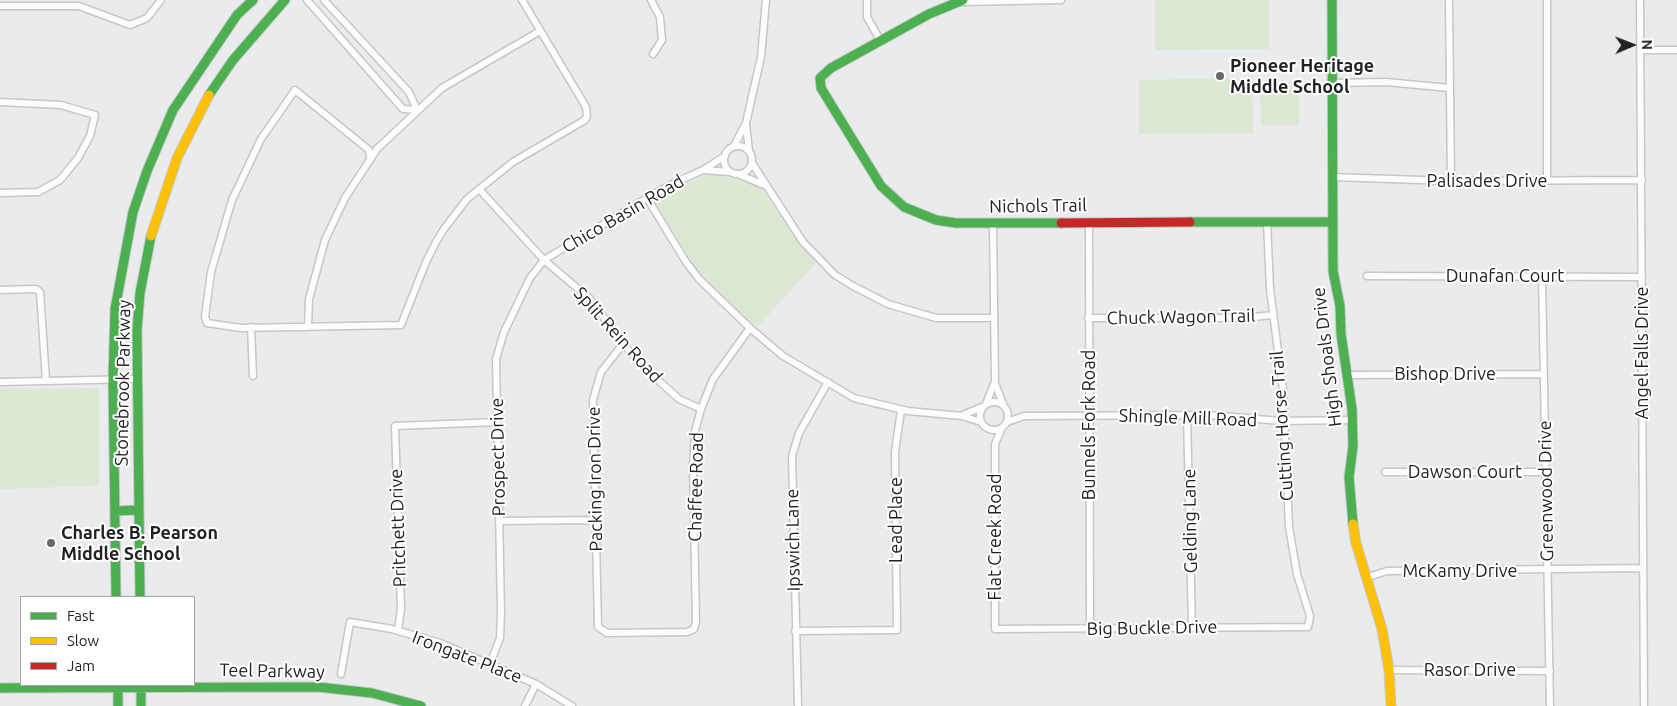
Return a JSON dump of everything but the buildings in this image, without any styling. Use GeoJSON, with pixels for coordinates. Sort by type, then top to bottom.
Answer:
{"type":"FeatureCollection","features":[{"type":"Feature","properties":{"kind":"main road","name":"Stonebrook Parkway"},"geometry":{"type":"LineString","coordinates":[[116,596],[113,380],[116,310],[121,269],[133,212],[147,171],[173,110],[237,15],[253,0]]}},
{"type":"Feature","properties":{"kind":"main road","name":"Stonebrook Parkway"},"geometry":{"type":"LineString","coordinates":[[140,596],[137,330],[140,293],[152,231],[177,158],[209,96],[233,60],[286,0]]}},
{"type":"Feature","properties":{"kind":"main road","name":"High Shoals Drive"},"geometry":{"type":"LineString","coordinates":[[1332,0],[1333,272],[1340,306],[1341,334],[1352,420],[1353,446],[1349,477],[1351,510],[1356,543],[1368,577],[1382,629],[1389,670],[1391,706]]}},
{"type":"Feature","properties":{"kind":"main road"},"geometry":{"type":"LineString","coordinates":[[880,40],[929,14],[963,1]]}},
{"type":"Feature","properties":{"kind":"main road","name":"Nichols Trail"},"geometry":{"type":"LineString","coordinates":[[880,40],[831,68],[820,78],[821,88],[881,186],[893,199],[916,214],[936,220],[993,223],[1332,222]]}},
{"type":"Feature","properties":{"kind":"main road"},"geometry":{"type":"LineString","coordinates":[[115,510],[138,510]]}},
{"type":"Feature","properties":{"kind":"main road"},"geometry":{"type":"LineString","coordinates":[[118,686],[118,706]]}},
{"type":"Feature","properties":{"kind":"main road","name":"Teel Parkway"},"geometry":{"type":"LineString","coordinates":[[0,688],[118,686]]}},
{"type":"Feature","properties":{"kind":"main road"},"geometry":{"type":"LineString","coordinates":[[140,686],[141,706]]}},
{"type":"Feature","properties":{"kind":"main road","name":"Teel Parkway"},"geometry":{"type":"LineString","coordinates":[[195,686],[318,687],[372,693],[422,706]]}},
{"type":"Feature","properties":{"kind":"street"},"geometry":{"type":"LineString","coordinates":[[0,6],[79,6],[130,25],[147,18],[161,0]]}},
{"type":"Feature","properties":{"kind":"street"},"geometry":{"type":"LineString","coordinates":[[307,0],[403,109],[417,110]]}},
{"type":"Feature","properties":{"kind":"street"},"geometry":{"type":"LineString","coordinates":[[324,0],[409,92],[417,110]]}},
{"type":"Feature","properties":{"kind":"street"},"geometry":{"type":"LineString","coordinates":[[370,159],[369,150],[295,90],[261,140],[232,200],[211,272],[205,317],[207,323],[218,326],[251,328],[401,325],[426,262],[444,229],[467,199],[513,162],[585,120],[587,116],[586,107],[522,0]]}},
{"type":"Feature","properties":{"kind":"street"},"geometry":{"type":"LineString","coordinates":[[651,0],[660,17],[662,40],[653,54]]}},
{"type":"Feature","properties":{"kind":"street"},"geometry":{"type":"LineString","coordinates":[[765,185],[730,172],[724,162],[725,156],[734,146],[746,123],[764,35],[766,0]]}},
{"type":"Feature","properties":{"kind":"street"},"geometry":{"type":"LineString","coordinates":[[867,0],[868,17],[880,40]]}},
{"type":"Feature","properties":{"kind":"street"},"geometry":{"type":"LineString","coordinates":[[963,1],[1061,0]]}},
{"type":"Feature","properties":{"kind":"street"},"geometry":{"type":"LineString","coordinates":[[1449,0],[1451,181]]}},
{"type":"Feature","properties":{"kind":"street"},"geometry":{"type":"LineString","coordinates":[[1547,0],[1547,181]]}},
{"type":"Feature","properties":{"kind":"street","name":"Angel Falls Drive"},"geometry":{"type":"LineString","coordinates":[[1640,0],[1644,706]]}},
{"type":"Feature","properties":{"kind":"street"},"geometry":{"type":"LineString","coordinates":[[308,327],[308,306],[312,284],[325,240],[345,198],[370,159],[385,140],[430,96],[454,79],[540,31]]}},
{"type":"Feature","properties":{"kind":"street"},"geometry":{"type":"LineString","coordinates":[[1641,50],[1677,50]]}},
{"type":"Feature","properties":{"kind":"street"},"geometry":{"type":"LineString","coordinates":[[1333,83],[1386,82],[1450,88]]}},
{"type":"Feature","properties":{"kind":"street"},"geometry":{"type":"LineString","coordinates":[[0,102],[61,105],[95,115],[90,136],[78,158],[60,180],[38,192],[0,193]]}},
{"type":"Feature","properties":{"kind":"street"},"geometry":{"type":"LineString","coordinates":[[746,123],[752,163],[803,242],[835,275],[888,304],[936,318],[994,318]]}},
{"type":"Feature","properties":{"kind":"street"},"geometry":{"type":"LineString","coordinates":[[734,146],[742,146],[749,151]]}},
{"type":"Feature","properties":{"kind":"street","name":"Chico Basin Road"},"geometry":{"type":"LineString","coordinates":[[544,260],[674,182],[704,170],[725,156]]}},
{"type":"Feature","properties":{"kind":"street"},"geometry":{"type":"LineString","coordinates":[[738,174],[747,171],[752,163]]}},
{"type":"Feature","properties":{"kind":"street","name":"Chico Basin Road"},"geometry":{"type":"LineString","coordinates":[[704,170],[730,172]]}},
{"type":"Feature","properties":{"kind":"street","name":"Palisades Drive"},"geometry":{"type":"LineString","coordinates":[[1332,177],[1451,181],[1642,180]]}},
{"type":"Feature","properties":{"kind":"street","name":"Split Rein Road"},"geometry":{"type":"LineString","coordinates":[[478,189],[544,260],[590,299],[623,344],[672,394],[701,409]]}},
{"type":"Feature","properties":{"kind":"street"},"geometry":{"type":"LineString","coordinates":[[647,198],[694,273],[750,328],[783,356],[854,398],[901,410],[962,416],[993,430],[1002,428],[1007,422],[1005,407],[995,383],[993,223]]}},
{"type":"Feature","properties":{"kind":"street","name":"Bunnels Fork Road"},"geometry":{"type":"LineString","coordinates":[[1089,222],[1090,629]]}},
{"type":"Feature","properties":{"kind":"street","name":"Cutting Horse Trail"},"geometry":{"type":"LineString","coordinates":[[1267,222],[1268,268],[1281,373],[1288,526],[1297,574],[1310,616],[1308,627]]}},
{"type":"Feature","properties":{"kind":"street","name":"Prospect Drive"},"geometry":{"type":"LineString","coordinates":[[490,664],[500,638],[502,613],[496,359],[504,332],[530,278],[544,260]]}},
{"type":"Feature","properties":{"kind":"street","name":"Dunafan Court"},"geometry":{"type":"LineString","coordinates":[[1367,276],[1642,277]]}},
{"type":"Feature","properties":{"kind":"street","name":"Greenwood Drive"},"geometry":{"type":"LineString","coordinates":[[1542,276],[1550,706]]}},
{"type":"Feature","properties":{"kind":"street"},"geometry":{"type":"LineString","coordinates":[[0,290],[36,289],[40,292],[42,298],[46,381]]}},
{"type":"Feature","properties":{"kind":"street","name":"Chuck Wagon Trail"},"geometry":{"type":"LineString","coordinates":[[1088,318],[1244,318],[1273,315]]}},
{"type":"Feature","properties":{"kind":"street"},"geometry":{"type":"LineString","coordinates":[[251,328],[253,376]]}},
{"type":"Feature","properties":{"kind":"street","name":"Chaffee Road"},"geometry":{"type":"LineString","coordinates":[[598,624],[601,630],[607,633],[687,632],[692,630],[696,622],[693,454],[701,409],[720,368],[750,328]]}},
{"type":"Feature","properties":{"kind":"street","name":"Packing Iron Drive"},"geometry":{"type":"LineString","coordinates":[[598,624],[593,409],[595,390],[605,365],[623,344]]}},
{"type":"Feature","properties":{"kind":"street","name":"Bishop Drive"},"geometry":{"type":"LineString","coordinates":[[1347,375],[1544,374]]}},
{"type":"Feature","properties":{"kind":"street"},"geometry":{"type":"LineString","coordinates":[[0,382],[137,379]]}},
{"type":"Feature","properties":{"kind":"street","name":"Ipswich Lane"},"geometry":{"type":"LineString","coordinates":[[798,706],[792,456],[799,433],[828,382]]}},
{"type":"Feature","properties":{"kind":"street"},"geometry":{"type":"LineString","coordinates":[[995,383],[980,412],[983,424],[995,444]]}},
{"type":"Feature","properties":{"kind":"street"},"geometry":{"type":"LineString","coordinates":[[962,416],[994,402],[1005,407]]}},
{"type":"Feature","properties":{"kind":"street","name":"Shingle Mill Road"},"geometry":{"type":"LineString","coordinates":[[1005,407],[1024,416]]}},
{"type":"Feature","properties":{"kind":"street","name":"Lead Place"},"geometry":{"type":"LineString","coordinates":[[795,631],[897,630],[895,452],[901,410]]}},
{"type":"Feature","properties":{"kind":"street","name":"Shingle Mill Road"},"geometry":{"type":"LineString","coordinates":[[1007,422],[1024,416],[1187,415],[1231,416],[1284,421],[1352,420]]}},
{"type":"Feature","properties":{"kind":"street","name":"Gelding Lane"},"geometry":{"type":"LineString","coordinates":[[1187,415],[1192,628]]}},
{"type":"Feature","properties":{"kind":"street","name":"Pritchett Drive"},"geometry":{"type":"LineString","coordinates":[[398,631],[401,608],[395,426],[497,422]]}},
{"type":"Feature","properties":{"kind":"street","name":"Flat Creek Road"},"geometry":{"type":"LineString","coordinates":[[995,630],[995,444],[1002,428]]}},
{"type":"Feature","properties":{"kind":"street","name":"Dawson Court"},"geometry":{"type":"LineString","coordinates":[[1385,472],[1546,472]]}},
{"type":"Feature","properties":{"kind":"street"},"geometry":{"type":"LineString","coordinates":[[499,521],[595,520]]}},
{"type":"Feature","properties":{"kind":"street","name":"McKamy Drive"},"geometry":{"type":"LineString","coordinates":[[1368,577],[1387,571],[1643,568]]}},
{"type":"Feature","properties":{"kind":"street","name":"Irongate Place"},"geometry":{"type":"LineString","coordinates":[[341,674],[350,622],[398,631],[440,643],[536,684],[572,706]]}},
{"type":"Feature","properties":{"kind":"street","name":"Big Buckle Drive"},"geometry":{"type":"LineString","coordinates":[[995,630],[1308,627]]}},
{"type":"Feature","properties":{"kind":"street","name":"Rasor Drive"},"geometry":{"type":"LineString","coordinates":[[1389,670],[1550,670]]}},
{"type":"Feature","properties":{"kind":"street"},"geometry":{"type":"LineString","coordinates":[[524,706],[536,684]]}},
{"type":"Feature","properties":{"kind":"green space"},"geometry":{"type":"Polygon","coordinates":[[[1155,0],[1269,0],[1269,49],[1155,50],[1155,0]]]}},
{"type":"Feature","properties":{"kind":"green space"},"geometry":{"type":"Polygon","coordinates":[[[1252,78],[1253,133],[1139,134],[1139,80],[1252,78]]]}},
{"type":"Feature","properties":{"kind":"green space"},"geometry":{"type":"Polygon","coordinates":[[[1260,86],[1299,86],[1299,125],[1261,125],[1260,86]]]}},
{"type":"Feature","properties":{"kind":"green space"},"geometry":{"type":"Polygon","coordinates":[[[715,173],[742,177],[762,189],[799,243],[816,263],[757,327],[738,313],[695,267],[656,204],[657,198],[702,176],[715,173]]]}},
{"type":"Feature","properties":{"kind":"green space"},"geometry":{"type":"Polygon","coordinates":[[[99,388],[99,486],[0,489],[0,389],[99,388]]]}},
{"type":"Feature","properties":{"kind":"traffic: fast"},"geometry":{"type":"LineString","coordinates":[[116,596],[113,380],[115,309],[133,212],[147,171],[173,110],[237,15],[253,0]]}},
{"type":"Feature","properties":{"kind":"traffic: fast"},"geometry":{"type":"LineString","coordinates":[[209,95],[233,60],[285,0]]}},
{"type":"Feature","properties":{"kind":"traffic: fast"},"geometry":{"type":"LineString","coordinates":[[963,0],[929,14],[831,68],[820,78],[821,88],[881,186],[904,207],[936,220],[956,223],[1061,223]]}},
{"type":"Feature","properties":{"kind":"traffic: fast"},"geometry":{"type":"LineString","coordinates":[[1332,0],[1333,271],[1340,306],[1341,334],[1352,409],[1353,446],[1349,477],[1353,524]]}},
{"type":"Feature","properties":{"kind":"traffic: fast"},"geometry":{"type":"LineString","coordinates":[[1190,222],[1332,222]]}},
{"type":"Feature","properties":{"kind":"traffic: fast"},"geometry":{"type":"LineString","coordinates":[[140,596],[137,330],[140,293],[151,236]]}},
{"type":"Feature","properties":{"kind":"traffic: fast"},"geometry":{"type":"LineString","coordinates":[[115,511],[138,510]]}},
{"type":"Feature","properties":{"kind":"traffic: fast"},"geometry":{"type":"LineString","coordinates":[[118,686],[118,706]]}},
{"type":"Feature","properties":{"kind":"traffic: fast"},"geometry":{"type":"LineString","coordinates":[[141,686],[141,706]]}},
{"type":"Feature","properties":{"kind":"traffic: fast"},"geometry":{"type":"LineString","coordinates":[[0,688],[318,687],[372,693],[421,706]]}},
{"type":"Feature","properties":{"kind":"traffic: slow"},"geometry":{"type":"LineString","coordinates":[[151,236],[177,158],[209,95]]}},
{"type":"Feature","properties":{"kind":"traffic: slow"},"geometry":{"type":"LineString","coordinates":[[1353,524],[1356,543],[1382,629],[1389,670],[1391,706]]}},
{"type":"Feature","properties":{"kind":"traffic: jam"},"geometry":{"type":"LineString","coordinates":[[1061,223],[1190,222]]}},
{"type":"Feature","properties":{"kind":"place","name":"Pioneer Heritage Middle School"},"geometry":{"type":"Point","coordinates":[1220,76]}},
{"type":"Feature","properties":{"kind":"place","name":"Charles B. Pearson Middle School"},"geometry":{"type":"Point","coordinates":[51,543]}}]}
